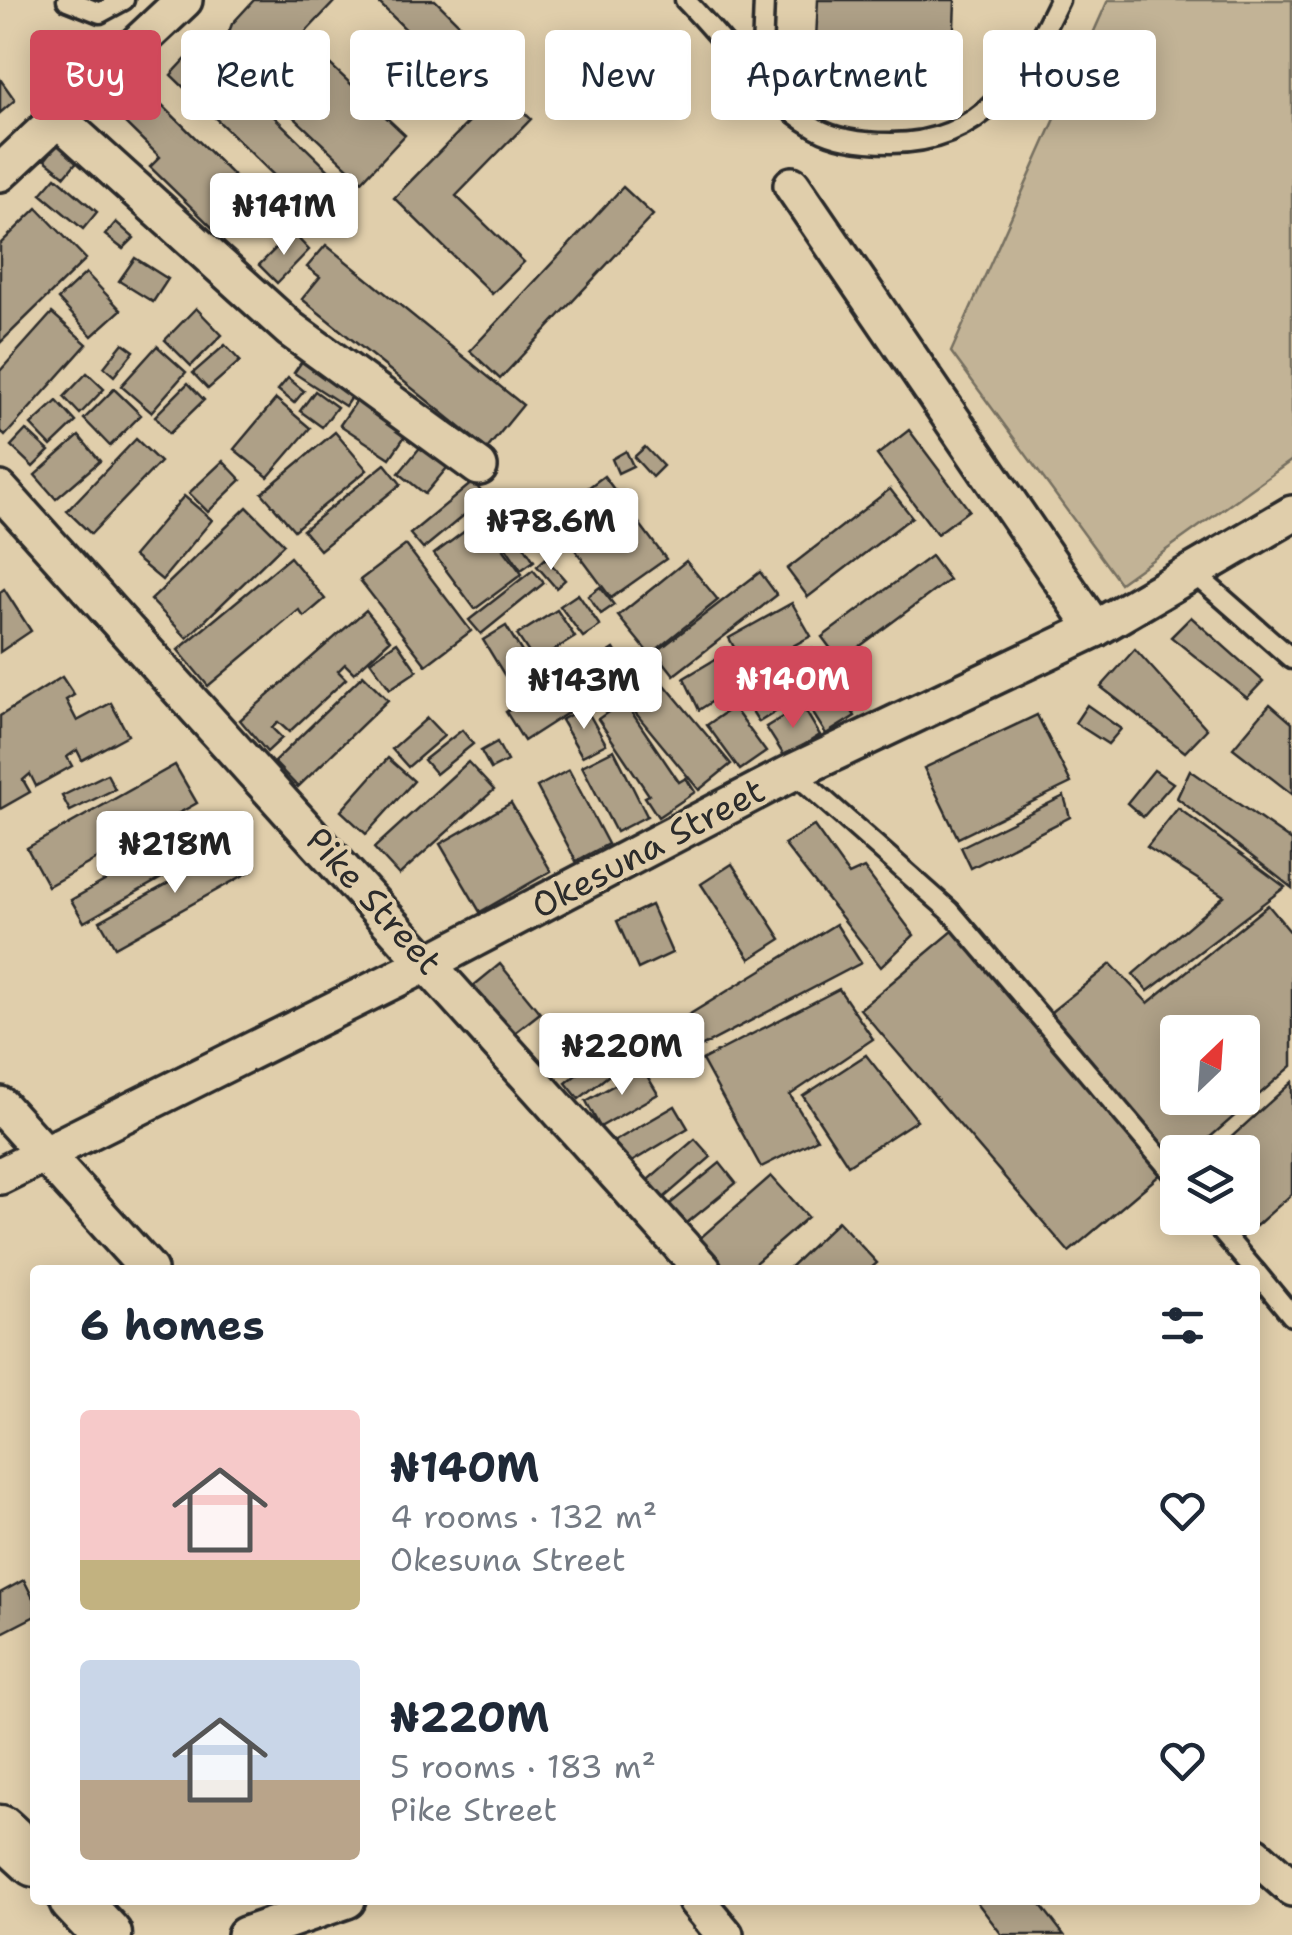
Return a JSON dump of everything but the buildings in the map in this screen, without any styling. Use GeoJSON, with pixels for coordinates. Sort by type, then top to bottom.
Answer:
{"type":"FeatureCollection","features":[{"type":"Feature","properties":{"kind":"main road"},"geometry":{"type":"LineString","coordinates":[[0,1830],[30,1857]]}},
{"type":"Feature","properties":{"kind":"main road"},"geometry":{"type":"LineString","coordinates":[[79,1905],[108,1935]]}},
{"type":"Feature","properties":{"kind":"street"},"geometry":{"type":"LineString","coordinates":[[152,30],[184,0]]}},
{"type":"Feature","properties":{"kind":"street"},"geometry":{"type":"LineString","coordinates":[[0,174],[55,120]]}},
{"type":"Feature","properties":{"kind":"street"},"geometry":{"type":"LineString","coordinates":[[59,120],[290,329],[479,467]]}},
{"type":"Feature","properties":{"kind":"street"},"geometry":{"type":"LineString","coordinates":[[792,185],[1095,629]]}},
{"type":"Feature","properties":{"kind":"street","name":"Pike Street"},"geometry":{"type":"LineString","coordinates":[[0,490],[430,962],[686,1264]]}},
{"type":"Feature","properties":{"kind":"street","name":"Okesuna Street"},"geometry":{"type":"LineString","coordinates":[[0,1176],[430,962],[794,772],[1095,629],[1292,514]]}},
{"type":"Feature","properties":{"kind":"street"},"geometry":{"type":"LineString","coordinates":[[0,1105],[144,1265]]}},
{"type":"Feature","properties":{"kind":"street"},"geometry":{"type":"LineString","coordinates":[[1260,1859],[1292,1888]]}},
{"type":"Feature","properties":{"kind":"street"},"geometry":{"type":"LineString","coordinates":[[245,1935],[332,1905]]}},
{"type":"Feature","properties":{"kind":"street"},"geometry":{"type":"LineString","coordinates":[[700,1905],[725,1935]]}},
{"type":"Feature","properties":{"kind":"lane"},"geometry":{"type":"LineString","coordinates":[[67,0],[100,14],[124,0]]}},
{"type":"Feature","properties":{"kind":"lane"},"geometry":{"type":"LineString","coordinates":[[685,0],[714,30]]}},
{"type":"Feature","properties":{"kind":"lane"},"geometry":{"type":"LineString","coordinates":[[763,30],[764,0]]}},
{"type":"Feature","properties":{"kind":"lane"},"geometry":{"type":"LineString","coordinates":[[807,120],[818,130],[866,143],[910,143],[943,136],[988,111],[1017,80],[1058,0]]}},
{"type":"Feature","properties":{"kind":"lane"},"geometry":{"type":"LineString","coordinates":[[1194,573],[1292,659]]}},
{"type":"Feature","properties":{"kind":"lane"},"geometry":{"type":"LineString","coordinates":[[794,772],[950,911],[1160,1158]]}},
{"type":"Feature","properties":{"kind":"lane"},"geometry":{"type":"LineString","coordinates":[[1224,1235],[1249,1265]]}},
{"type":"Feature","properties":{"kind":"lane"},"geometry":{"type":"LineString","coordinates":[[1260,1278],[1292,1316]]}},
{"type":"Feature","properties":{"kind":"shaded area"},"geometry":{"type":"Polygon","coordinates":[[[1108,0],[1292,0],[1292,460],[1120,583],[951,352],[1054,120],[1156,120],[1156,30],[1095,30],[1108,0]]]}}]}
